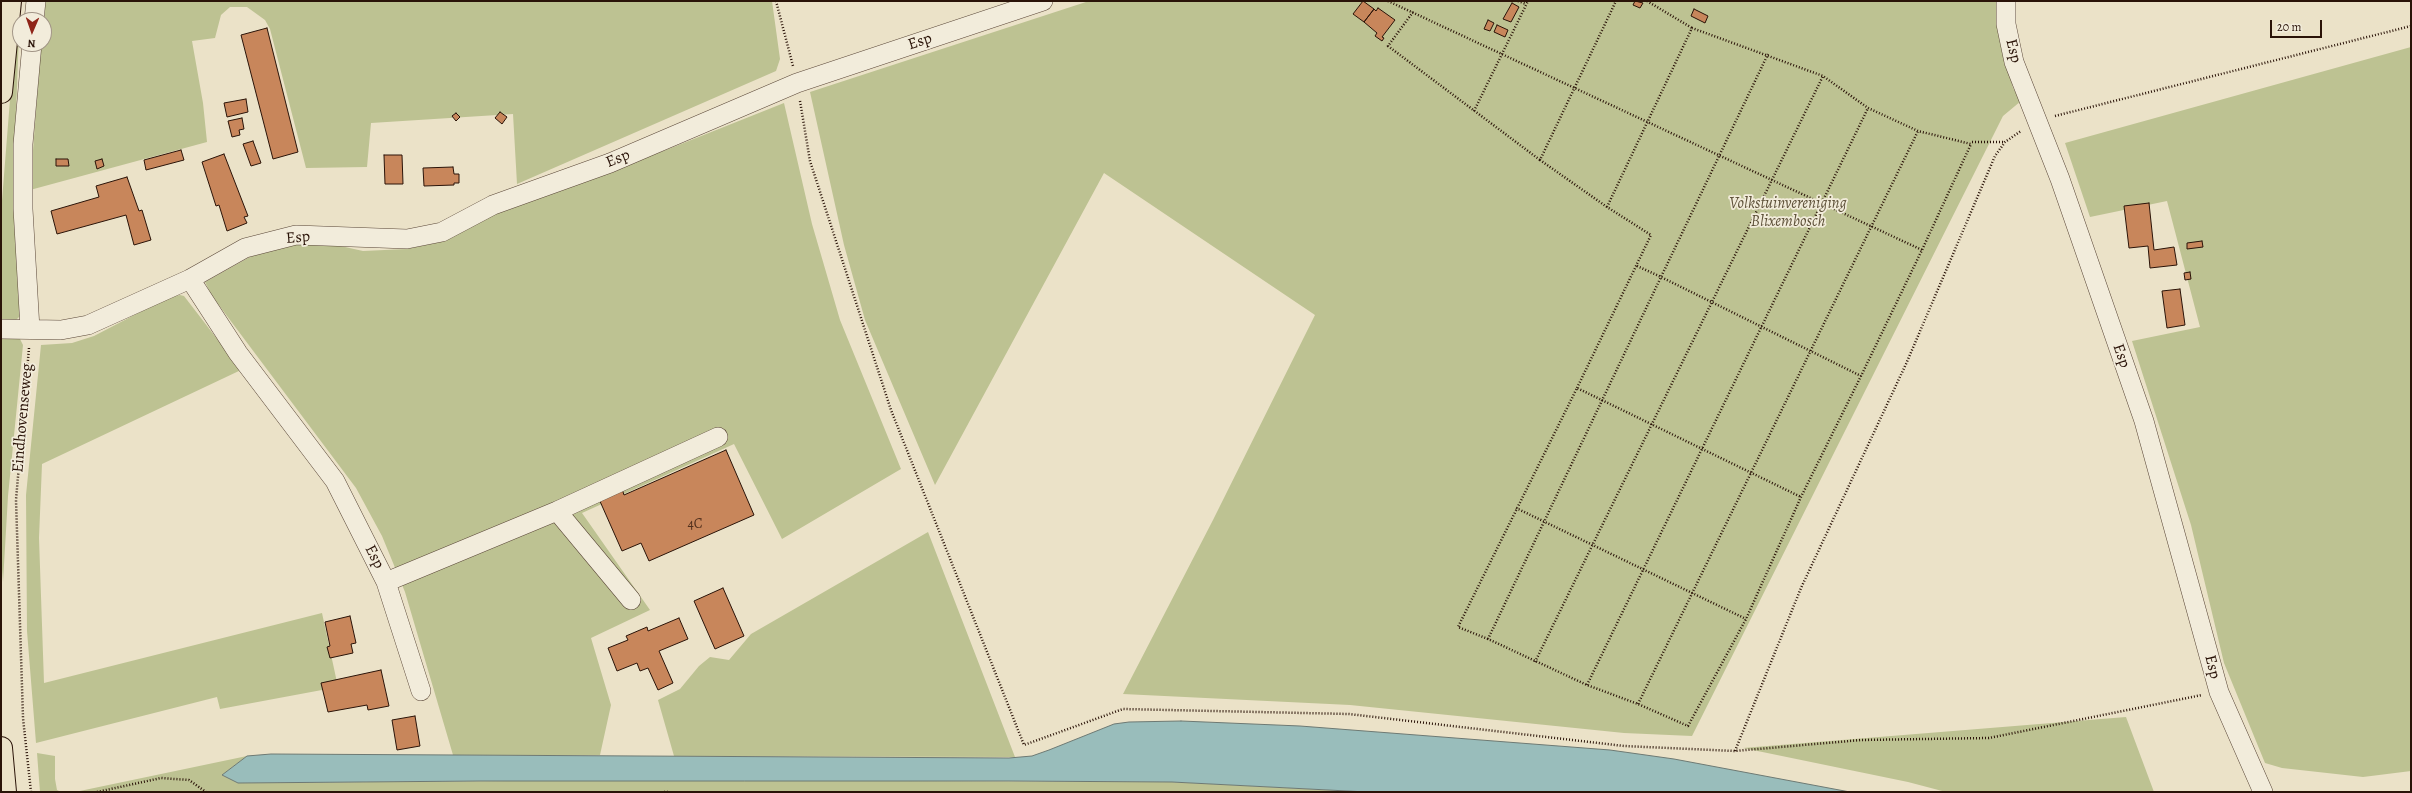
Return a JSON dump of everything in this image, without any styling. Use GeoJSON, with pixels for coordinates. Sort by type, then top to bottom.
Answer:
{"type":"FeatureCollection","features":[{"type":"Feature","properties":{"kind":"main road"},"geometry":{"type":"LineString","coordinates":[[1,92],[10,1]]}},
{"type":"Feature","properties":{"kind":"main road"},"geometry":{"type":"LineString","coordinates":[[1,748],[5,792]]}},
{"type":"Feature","properties":{"kind":"street"},"geometry":{"type":"LineString","coordinates":[[35,12],[36,1]]}},
{"type":"Feature","properties":{"kind":"street","name":"Esp"},"geometry":{"type":"LineString","coordinates":[[1,329],[61,330],[88,325],[190,279],[245,248],[296,236],[407,239],[442,232],[493,205],[610,163],[797,83],[1043,1]]}},
{"type":"Feature","properties":{"kind":"street","name":"Esp"},"geometry":{"type":"LineString","coordinates":[[2006,1],[2006,24],[2014,62],[2060,179],[2144,421],[2218,692],[2227,716],[2260,786]]}},
{"type":"Feature","properties":{"kind":"street"},"geometry":{"type":"LineString","coordinates":[[30,329],[23,209],[23,144],[31,52]]}},
{"type":"Feature","properties":{"kind":"street","name":"Esp"},"geometry":{"type":"LineString","coordinates":[[190,279],[238,353],[335,481],[386,582],[421,691]]}},
{"type":"Feature","properties":{"kind":"street"},"geometry":{"type":"LineString","coordinates":[[386,582],[557,511],[718,437]]}},
{"type":"Feature","properties":{"kind":"street"},"geometry":{"type":"LineString","coordinates":[[557,511],[631,600]]}},
{"type":"Feature","properties":{"kind":"path"},"geometry":{"type":"LineString","coordinates":[[776,1],[797,83],[810,161],[891,410],[1024,745],[1123,709],[1349,714],[1624,746],[1735,751],[1861,740],[1989,738],[2218,692]]}},
{"type":"Feature","properties":{"kind":"path"},"geometry":{"type":"LineString","coordinates":[[1388,1],[1922,250]]}},
{"type":"Feature","properties":{"kind":"path"},"geometry":{"type":"LineString","coordinates":[[1518,1],[1526,4]]}},
{"type":"Feature","properties":{"kind":"path"},"geometry":{"type":"LineString","coordinates":[[1474,111],[1528,1]]}},
{"type":"Feature","properties":{"kind":"path"},"geometry":{"type":"LineString","coordinates":[[1540,160],[1616,1]]}},
{"type":"Feature","properties":{"kind":"path"},"geometry":{"type":"LineString","coordinates":[[1412,12],[1388,46],[1540,160],[1607,207],[1651,235],[1458,627],[1488,639],[1587,685],[1638,704],[1688,726],[1746,619],[1801,497],[1922,250],[1971,144],[1918,131],[1868,108],[1823,76],[1768,54],[1692,28],[1647,1]]}},
{"type":"Feature","properties":{"kind":"path"},"geometry":{"type":"LineString","coordinates":[[1735,751],[1801,588],[1906,364],[1995,156],[2005,142],[2037,121],[2411,26]]}},
{"type":"Feature","properties":{"kind":"path"},"geometry":{"type":"LineString","coordinates":[[1607,207],[1692,28]]}},
{"type":"Feature","properties":{"kind":"path"},"geometry":{"type":"LineString","coordinates":[[1488,639],[1768,54]]}},
{"type":"Feature","properties":{"kind":"path"},"geometry":{"type":"LineString","coordinates":[[1535,662],[1823,76]]}},
{"type":"Feature","properties":{"kind":"path"},"geometry":{"type":"LineString","coordinates":[[1587,685],[1868,108]]}},
{"type":"Feature","properties":{"kind":"path"},"geometry":{"type":"LineString","coordinates":[[1638,704],[1918,131]]}},
{"type":"Feature","properties":{"kind":"path"},"geometry":{"type":"LineString","coordinates":[[1972,142],[2005,142]]}},
{"type":"Feature","properties":{"kind":"path"},"geometry":{"type":"LineString","coordinates":[[1637,266],[1860,376]]}},
{"type":"Feature","properties":{"kind":"path","name":"Eindhovenseweg"},"geometry":{"type":"LineString","coordinates":[[30,329],[16,500],[23,718],[31,792]]}},
{"type":"Feature","properties":{"kind":"path"},"geometry":{"type":"LineString","coordinates":[[1577,388],[1801,497]]}},
{"type":"Feature","properties":{"kind":"path"},"geometry":{"type":"LineString","coordinates":[[1516,508],[1746,619]]}},
{"type":"Feature","properties":{"kind":"path"},"geometry":{"type":"LineString","coordinates":[[97,792],[161,778],[189,780],[206,792]]}},
{"type":"Feature","properties":{"kind":"path"},"geometry":{"type":"LineString","coordinates":[[664,792],[669,792]]}},
{"type":"Feature","properties":{"kind":"green space"},"geometry":{"type":"Polygon","coordinates":[[[45,1],[772,1],[780,59],[776,71],[517,184],[513,114],[371,123],[367,167],[306,168],[270,29],[265,20],[247,7],[230,7],[221,15],[215,38],[192,41],[203,103],[207,142],[30,190],[40,52],[52,52],[52,12],[45,12],[45,1]]]}},
{"type":"Feature","properties":{"kind":"green space","name":"Volkstuinvereniging Blixembosch"},"geometry":{"type":"Polygon","coordinates":[[[1089,1],[1997,1],[2001,41],[2013,88],[2021,101],[2003,116],[1692,736],[1624,733],[1350,705],[1123,694],[1213,520],[1315,315],[1104,173],[935,485],[865,320],[844,245],[810,92],[1089,1]]]}},
{"type":"Feature","properties":{"kind":"green space"},"geometry":{"type":"Polygon","coordinates":[[[2411,47],[2411,771],[2363,777],[2282,768],[2265,763],[2224,663],[2191,525],[2132,341],[2200,327],[2167,201],[2090,217],[2065,143],[2411,47]]]}},
{"type":"Feature","properties":{"kind":"green space"},"geometry":{"type":"Polygon","coordinates":[[[15,52],[18,52],[13,190],[21,315],[15,321],[1,321],[1,213],[15,52]]]}},
{"type":"Feature","properties":{"kind":"green space"},"geometry":{"type":"Polygon","coordinates":[[[784,103],[812,224],[840,320],[901,469],[782,539],[734,444],[582,513],[650,610],[591,638],[611,705],[600,755],[453,755],[405,592],[382,536],[356,488],[212,296],[205,282],[257,253],[283,244],[336,245],[363,251],[406,249],[445,241],[507,206],[666,150],[784,103]]]}},
{"type":"Feature","properties":{"kind":"green space"},"geometry":{"type":"Polygon","coordinates":[[[180,295],[184,296],[241,370],[42,464],[39,538],[44,683],[322,613],[338,687],[220,709],[217,697],[36,743],[27,631],[26,495],[41,345],[72,343],[94,336],[169,297],[180,295]]]}},
{"type":"Feature","properties":{"kind":"green space"},"geometry":{"type":"Polygon","coordinates":[[[1,334],[19,337],[23,345],[8,496],[3,582],[1,556],[1,334]]]}},
{"type":"Feature","properties":{"kind":"green space"},"geometry":{"type":"Polygon","coordinates":[[[928,532],[1015,757],[674,756],[658,700],[680,689],[699,666],[710,657],[729,660],[751,634],[928,532]]]}},
{"type":"Feature","properties":{"kind":"green space"},"geometry":{"type":"Polygon","coordinates":[[[2126,717],[2154,792],[1946,792],[1908,782],[1743,748],[2126,717]]]}},
{"type":"Feature","properties":{"kind":"green space"},"geometry":{"type":"Polygon","coordinates":[[[37,753],[55,756],[55,779],[57,790],[61,792],[40,792],[37,753]]]}},
{"type":"Feature","properties":{"kind":"green space"},"geometry":{"type":"Polygon","coordinates":[[[247,756],[222,775],[238,783],[643,780],[1172,782],[1367,792],[75,792],[247,756]]]}},
{"type":"Feature","properties":{"kind":"water"},"geometry":{"type":"Polygon","coordinates":[[[1181,721],[1300,726],[1610,750],[1674,759],[1850,792],[1367,792],[1172,782],[1008,781],[481,781],[238,783],[222,775],[247,756],[271,754],[1009,758],[1032,756],[1114,724],[1129,722],[1181,721]]]}},
{"type":"Feature","properties":{"kind":"building"},"geometry":{"type":"Polygon","coordinates":[[[1363,1],[1374,9],[1364,22],[1353,14],[1363,1]]]}},
{"type":"Feature","properties":{"kind":"building"},"geometry":{"type":"Polygon","coordinates":[[[1635,1],[1643,3],[1640,8],[1633,5],[1635,1]]]}},
{"type":"Feature","properties":{"kind":"building"},"geometry":{"type":"Polygon","coordinates":[[[1512,3],[1519,7],[1511,22],[1503,19],[1512,3]]]}},
{"type":"Feature","properties":{"kind":"building"},"geometry":{"type":"Polygon","coordinates":[[[1378,8],[1395,20],[1382,37],[1384,38],[1382,41],[1375,36],[1377,33],[1364,22],[1374,9],[1376,11],[1378,8]]]}},
{"type":"Feature","properties":{"kind":"building"},"geometry":{"type":"Polygon","coordinates":[[[1694,9],[1708,16],[1705,23],[1691,16],[1694,9]]]}},
{"type":"Feature","properties":{"kind":"building"},"geometry":{"type":"Polygon","coordinates":[[[1488,20],[1494,23],[1490,31],[1484,29],[1488,20]]]}},
{"type":"Feature","properties":{"kind":"building"},"geometry":{"type":"Polygon","coordinates":[[[1497,25],[1508,30],[1505,37],[1494,32],[1497,25]]]}},
{"type":"Feature","properties":{"kind":"building"},"geometry":{"type":"Polygon","coordinates":[[[267,28],[298,152],[273,159],[241,35],[267,28]]]}},
{"type":"Feature","properties":{"kind":"building"},"geometry":{"type":"Polygon","coordinates":[[[246,99],[248,112],[227,117],[224,103],[246,99]]]}},
{"type":"Feature","properties":{"kind":"building"},"geometry":{"type":"Polygon","coordinates":[[[500,112],[507,117],[502,124],[495,118],[500,112]]]}},
{"type":"Feature","properties":{"kind":"building"},"geometry":{"type":"Polygon","coordinates":[[[456,113],[460,117],[456,121],[452,116],[456,113]]]}},
{"type":"Feature","properties":{"kind":"building"},"geometry":{"type":"Polygon","coordinates":[[[242,118],[244,129],[239,130],[240,135],[232,137],[228,121],[242,118]]]}},
{"type":"Feature","properties":{"kind":"building"},"geometry":{"type":"Polygon","coordinates":[[[253,141],[261,163],[251,166],[243,144],[253,141]]]}},
{"type":"Feature","properties":{"kind":"building"},"geometry":{"type":"Polygon","coordinates":[[[181,150],[184,160],[146,170],[144,160],[181,150]]]}},
{"type":"Feature","properties":{"kind":"building"},"geometry":{"type":"Polygon","coordinates":[[[224,154],[248,216],[244,217],[247,223],[227,231],[219,205],[216,206],[202,162],[224,154]]]}},
{"type":"Feature","properties":{"kind":"building"},"geometry":{"type":"Polygon","coordinates":[[[384,155],[402,155],[403,184],[385,184],[384,155]]]}},
{"type":"Feature","properties":{"kind":"building"},"geometry":{"type":"Polygon","coordinates":[[[56,159],[68,159],[69,166],[56,166],[56,159]]]}},
{"type":"Feature","properties":{"kind":"building"},"geometry":{"type":"Polygon","coordinates":[[[102,159],[104,166],[97,169],[95,161],[102,159]]]}},
{"type":"Feature","properties":{"kind":"building"},"geometry":{"type":"Polygon","coordinates":[[[453,167],[454,174],[459,174],[459,183],[454,183],[454,185],[424,186],[423,168],[453,167]]]}},
{"type":"Feature","properties":{"kind":"building"},"geometry":{"type":"Polygon","coordinates":[[[127,177],[139,211],[142,210],[151,240],[134,245],[126,215],[57,234],[51,211],[99,197],[96,186],[127,177]]]}},
{"type":"Feature","properties":{"kind":"building"},"geometry":{"type":"Polygon","coordinates":[[[2149,203],[2154,250],[2174,247],[2177,265],[2150,268],[2148,246],[2129,248],[2124,206],[2149,203]]]}},
{"type":"Feature","properties":{"kind":"building"},"geometry":{"type":"Polygon","coordinates":[[[2202,241],[2203,247],[2187,249],[2187,243],[2202,241]]]}},
{"type":"Feature","properties":{"kind":"building"},"geometry":{"type":"Polygon","coordinates":[[[2190,272],[2191,279],[2185,280],[2184,273],[2190,272]]]}},
{"type":"Feature","properties":{"kind":"building"},"geometry":{"type":"Polygon","coordinates":[[[2180,289],[2185,325],[2167,328],[2162,291],[2180,289]]]}},
{"type":"Feature","properties":{"kind":"building"},"geometry":{"type":"Polygon","coordinates":[[[726,450],[754,515],[649,561],[641,543],[622,551],[599,499],[622,489],[624,495],[726,450]]]}},
{"type":"Feature","properties":{"kind":"building"},"geometry":{"type":"Polygon","coordinates":[[[723,588],[744,636],[715,649],[694,601],[723,588]]]}},
{"type":"Feature","properties":{"kind":"building"},"geometry":{"type":"Polygon","coordinates":[[[350,616],[356,643],[351,644],[353,653],[330,658],[327,647],[330,646],[325,622],[350,616]]]}},
{"type":"Feature","properties":{"kind":"building"},"geometry":{"type":"Polygon","coordinates":[[[679,618],[688,639],[659,651],[673,683],[658,690],[648,668],[640,671],[637,663],[617,671],[608,648],[628,640],[626,636],[647,627],[648,631],[679,618]]]}},
{"type":"Feature","properties":{"kind":"building"},"geometry":{"type":"Polygon","coordinates":[[[381,670],[389,706],[368,710],[367,705],[328,712],[321,683],[381,670]]]}},
{"type":"Feature","properties":{"kind":"building"},"geometry":{"type":"Polygon","coordinates":[[[415,716],[420,746],[397,750],[392,720],[415,716]]]}}]}
